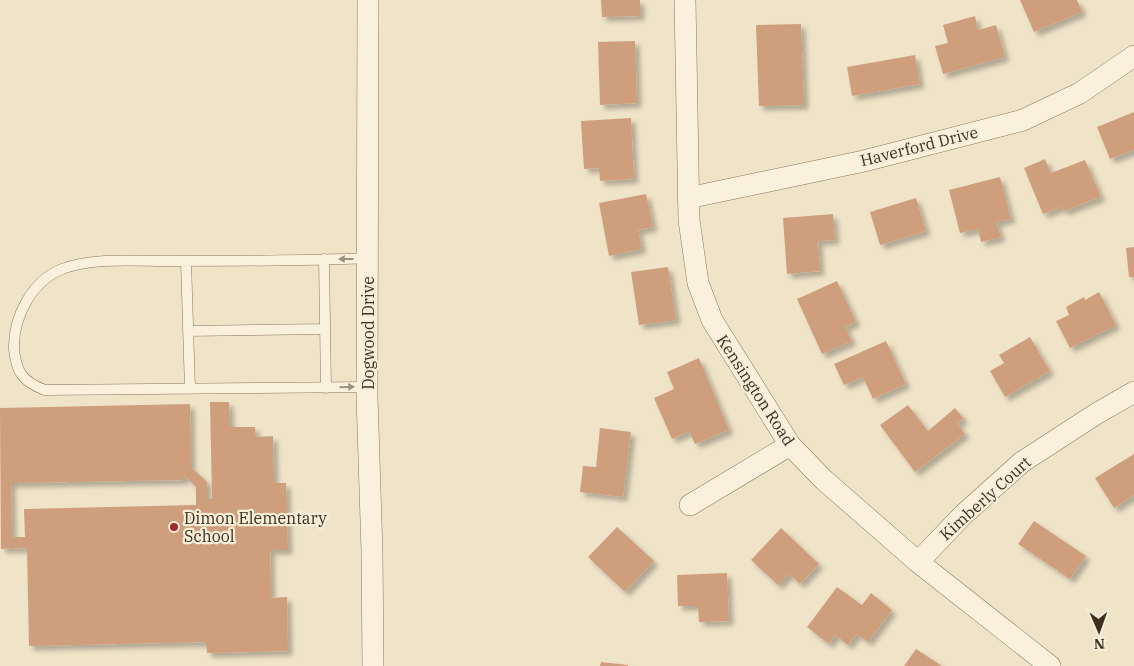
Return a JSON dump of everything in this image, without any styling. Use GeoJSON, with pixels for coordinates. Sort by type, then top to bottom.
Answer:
{"type":"FeatureCollection","features":[{"type":"Feature","properties":{"kind":"street","name":"Dogwood Drive"},"geometry":{"type":"LineString","coordinates":[[368,0],[368,387],[373,666]]}},
{"type":"Feature","properties":{"kind":"street","name":"Kensington Road"},"geometry":{"type":"LineString","coordinates":[[685,0],[689,220],[698,283],[712,320],[790,445],[824,480],[918,562],[1050,666]]}},
{"type":"Feature","properties":{"kind":"street","name":"Haverford Drive"},"geometry":{"type":"LineString","coordinates":[[688,198],[864,161],[1023,120],[1080,93],[1134,56]]}},
{"type":"Feature","properties":{"kind":"street","name":"Kimberly Court"},"geometry":{"type":"LineString","coordinates":[[918,562],[963,516],[1022,462],[1134,392]]}},
{"type":"Feature","properties":{"kind":"street"},"geometry":{"type":"LineString","coordinates":[[690,505],[790,445]]}},
{"type":"Feature","properties":{"kind":"lane"},"geometry":{"type":"LineString","coordinates":[[368,258],[88,263],[74,265],[60,270],[42,282],[33,291],[23,307],[14,341],[16,365],[20,374],[45,390],[368,387]]}},
{"type":"Feature","properties":{"kind":"lane"},"geometry":{"type":"LineString","coordinates":[[324,259],[326,388]]}},
{"type":"Feature","properties":{"kind":"lane"},"geometry":{"type":"LineString","coordinates":[[186,261],[190,389]]}},
{"type":"Feature","properties":{"kind":"lane"},"geometry":{"type":"LineString","coordinates":[[188,331],[326,329]]}},
{"type":"Feature","properties":{"kind":"building"},"geometry":{"type":"Polygon","coordinates":[[[601,0],[640,0],[640,16],[602,17],[601,0]]]}},
{"type":"Feature","properties":{"kind":"building"},"geometry":{"type":"Polygon","coordinates":[[[1020,0],[1077,0],[1082,12],[1034,32],[1020,0]]]}},
{"type":"Feature","properties":{"kind":"building"},"geometry":{"type":"Polygon","coordinates":[[[975,16],[978,30],[996,25],[1005,57],[943,74],[935,46],[948,43],[943,25],[975,16]]]}},
{"type":"Feature","properties":{"kind":"building"},"geometry":{"type":"Polygon","coordinates":[[[801,24],[804,105],[759,106],[756,25],[801,24]]]}},
{"type":"Feature","properties":{"kind":"building"},"geometry":{"type":"Polygon","coordinates":[[[635,41],[637,103],[600,105],[598,42],[635,41]]]}},
{"type":"Feature","properties":{"kind":"building"},"geometry":{"type":"Polygon","coordinates":[[[915,55],[920,84],[852,96],[847,67],[915,55]]]}},
{"type":"Feature","properties":{"kind":"building"},"geometry":{"type":"Polygon","coordinates":[[[1134,112],[1134,150],[1110,159],[1097,127],[1134,112]]]}},
{"type":"Feature","properties":{"kind":"building"},"geometry":{"type":"Polygon","coordinates":[[[631,118],[634,179],[600,181],[599,168],[584,169],[581,121],[631,118]]]}},
{"type":"Feature","properties":{"kind":"building"},"geometry":{"type":"Polygon","coordinates":[[[1045,159],[1051,173],[1085,160],[1101,197],[1064,211],[1062,207],[1043,214],[1024,168],[1045,159]]]}},
{"type":"Feature","properties":{"kind":"building"},"geometry":{"type":"Polygon","coordinates":[[[1000,177],[1011,219],[996,222],[1001,237],[981,242],[978,229],[960,233],[949,190],[1000,177]]]}},
{"type":"Feature","properties":{"kind":"building"},"geometry":{"type":"Polygon","coordinates":[[[646,194],[653,227],[638,230],[642,249],[609,256],[599,203],[646,194]]]}},
{"type":"Feature","properties":{"kind":"building"},"geometry":{"type":"Polygon","coordinates":[[[916,198],[926,231],[880,245],[870,212],[916,198]]]}},
{"type":"Feature","properties":{"kind":"building"},"geometry":{"type":"Polygon","coordinates":[[[833,214],[835,240],[818,241],[820,271],[787,274],[783,218],[833,214]]]}},
{"type":"Feature","properties":{"kind":"building"},"geometry":{"type":"Polygon","coordinates":[[[1134,247],[1134,277],[1129,277],[1126,248],[1134,247]]]}},
{"type":"Feature","properties":{"kind":"building"},"geometry":{"type":"Polygon","coordinates":[[[668,267],[676,320],[639,325],[631,272],[668,267]]]}},
{"type":"Feature","properties":{"kind":"building"},"geometry":{"type":"Polygon","coordinates":[[[837,281],[856,322],[845,327],[852,341],[822,354],[797,299],[837,281]]]}},
{"type":"Feature","properties":{"kind":"building"},"geometry":{"type":"Polygon","coordinates":[[[1099,292],[1116,325],[1070,348],[1056,321],[1069,315],[1066,307],[1084,297],[1085,300],[1099,292]]]}},
{"type":"Feature","properties":{"kind":"building"},"geometry":{"type":"Polygon","coordinates":[[[1030,337],[1050,371],[1005,397],[990,371],[1004,363],[999,355],[1030,337]]]}},
{"type":"Feature","properties":{"kind":"building"},"geometry":{"type":"Polygon","coordinates":[[[886,341],[906,384],[873,399],[863,377],[844,385],[834,364],[886,341]]]}},
{"type":"Feature","properties":{"kind":"building"},"geometry":{"type":"Polygon","coordinates":[[[699,358],[729,430],[695,444],[689,431],[672,439],[654,398],[674,389],[667,372],[699,358]]]}},
{"type":"Feature","properties":{"kind":"building"},"geometry":{"type":"Polygon","coordinates":[[[210,402],[229,402],[230,427],[255,427],[256,437],[273,436],[274,483],[286,483],[288,550],[270,550],[271,598],[287,597],[288,651],[207,653],[206,642],[29,646],[27,548],[1,549],[0,408],[190,404],[191,467],[207,482],[207,499],[212,499],[210,402]],[[184,475],[184,480],[11,483],[12,537],[25,537],[24,509],[196,505],[196,487],[184,475]]]}},
{"type":"Feature","properties":{"kind":"building"},"geometry":{"type":"Polygon","coordinates":[[[908,405],[928,431],[955,408],[964,419],[957,423],[965,434],[915,472],[880,425],[908,405]]]}},
{"type":"Feature","properties":{"kind":"building"},"geometry":{"type":"Polygon","coordinates":[[[600,428],[631,432],[623,497],[580,492],[583,466],[596,467],[600,428]]]}},
{"type":"Feature","properties":{"kind":"building"},"geometry":{"type":"Polygon","coordinates":[[[1134,454],[1134,495],[1114,508],[1095,478],[1134,454]]]}},
{"type":"Feature","properties":{"kind":"building"},"geometry":{"type":"Polygon","coordinates":[[[1034,521],[1086,556],[1070,579],[1018,544],[1034,521]]]}},
{"type":"Feature","properties":{"kind":"building"},"geometry":{"type":"Polygon","coordinates":[[[617,527],[654,561],[625,592],[588,557],[617,527]]]}},
{"type":"Feature","properties":{"kind":"building"},"geometry":{"type":"Polygon","coordinates":[[[781,528],[819,564],[800,584],[789,574],[778,585],[751,560],[781,528]]]}},
{"type":"Feature","properties":{"kind":"building"},"geometry":{"type":"Polygon","coordinates":[[[727,573],[729,621],[699,622],[698,606],[678,606],[677,575],[727,573]]]}},
{"type":"Feature","properties":{"kind":"building"},"geometry":{"type":"Polygon","coordinates":[[[837,587],[862,605],[871,593],[892,610],[868,642],[857,634],[848,645],[835,635],[829,644],[807,627],[837,587]]]}},
{"type":"Feature","properties":{"kind":"building"},"geometry":{"type":"Polygon","coordinates":[[[916,649],[942,666],[904,666],[916,649]]]}},
{"type":"Feature","properties":{"kind":"building"},"geometry":{"type":"Polygon","coordinates":[[[601,662],[628,665],[628,666],[600,666],[601,662]]]}},
{"type":"Feature","properties":{"kind":"place","name":"Dimon Elementary School"},"geometry":{"type":"Point","coordinates":[174,527]}}]}
